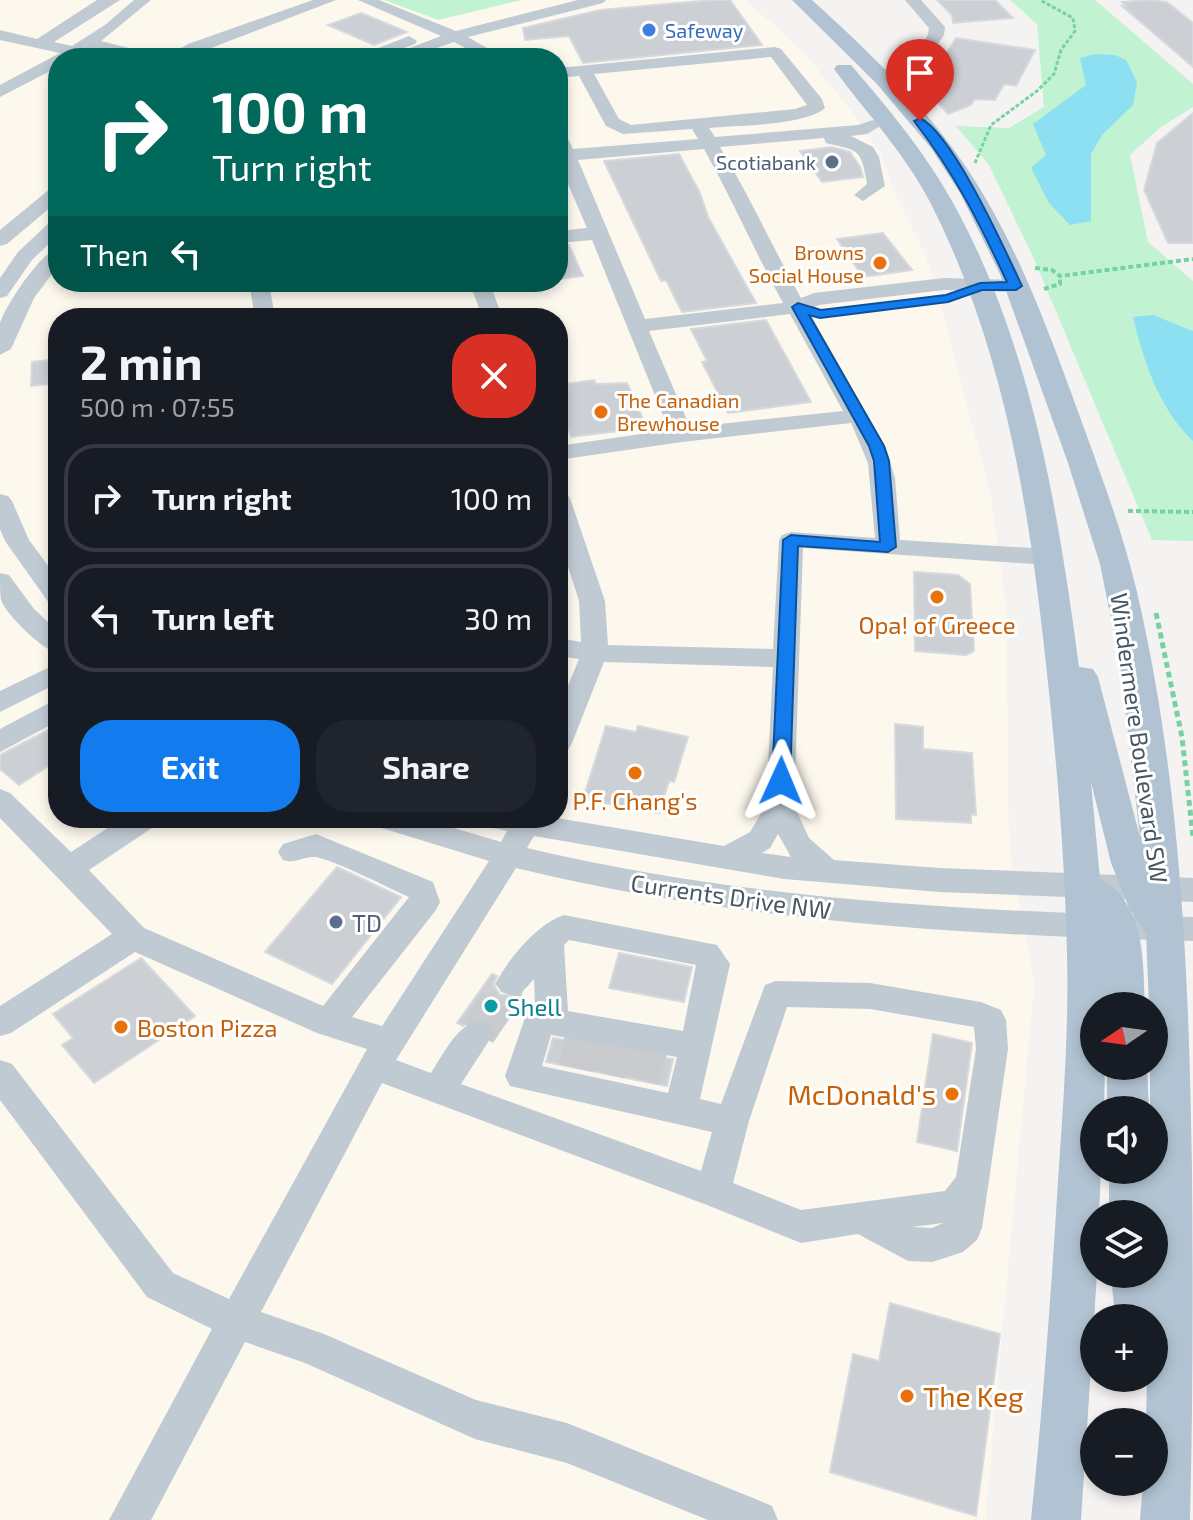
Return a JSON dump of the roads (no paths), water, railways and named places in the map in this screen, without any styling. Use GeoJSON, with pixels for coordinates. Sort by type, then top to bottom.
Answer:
{"type":"FeatureCollection","features":[{"type":"Feature","properties":{"kind":"main road","name":"Windermere Boulevard SW"},"geometry":{"type":"LineString","coordinates":[[793,5],[881,75],[957,169],[998,244],[1031,281],[1065,414],[1120,586],[1136,671],[1170,904],[1171,1432],[1165,1520]]}},
{"type":"Feature","properties":{"kind":"main road","name":"Windermere Boulevard SW"},"geometry":{"type":"LineString","coordinates":[[793,5],[855,79],[881,124],[927,179],[967,253],[1019,414],[1048,557],[1095,913],[1070,1373],[1056,1520]]}},
{"type":"Feature","properties":{"kind":"main road"},"geometry":{"type":"LineString","coordinates":[[1061,646],[1082,674],[1170,904]]}},
{"type":"Feature","properties":{"kind":"main road"},"geometry":{"type":"LineString","coordinates":[[1095,913],[1120,992]]}},
{"type":"Feature","properties":{"kind":"main road"},"geometry":{"type":"LineString","coordinates":[[1159,1392],[1171,1432]]}},
{"type":"Feature","properties":{"kind":"street"},"geometry":{"type":"LineString","coordinates":[[78,48],[143,0]]}},
{"type":"Feature","properties":{"kind":"street"},"geometry":{"type":"LineString","coordinates":[[192,48],[328,0]]}},
{"type":"Feature","properties":{"kind":"street"},"geometry":{"type":"LineString","coordinates":[[366,0],[476,48]]}},
{"type":"Feature","properties":{"kind":"street"},"geometry":{"type":"LineString","coordinates":[[395,48],[552,0]]}},
{"type":"Feature","properties":{"kind":"street"},"geometry":{"type":"LineString","coordinates":[[414,48],[446,33],[598,0]]}},
{"type":"Feature","properties":{"kind":"street"},"geometry":{"type":"LineString","coordinates":[[881,75],[913,69],[936,35],[937,27],[913,0]]}},
{"type":"Feature","properties":{"kind":"street"},"geometry":{"type":"LineString","coordinates":[[40,44],[103,1]]}},
{"type":"Feature","properties":{"kind":"street"},"geometry":{"type":"LineString","coordinates":[[902,16],[925,14]]}},
{"type":"Feature","properties":{"kind":"street"},"geometry":{"type":"LineString","coordinates":[[0,35],[51,48]]}},
{"type":"Feature","properties":{"kind":"street"},"geometry":{"type":"LineString","coordinates":[[568,71],[583,69],[775,52],[816,103],[816,108],[811,112],[629,130],[612,122],[583,69]]}},
{"type":"Feature","properties":{"kind":"street"},"geometry":{"type":"LineString","coordinates":[[0,92],[48,66]]}},
{"type":"Feature","properties":{"kind":"street"},"geometry":{"type":"LineString","coordinates":[[698,124],[744,203],[762,246],[877,446],[882,461],[888,547]]}},
{"type":"Feature","properties":{"kind":"street"},"geometry":{"type":"LineString","coordinates":[[568,156],[861,130],[881,124]]}},
{"type":"Feature","properties":{"kind":"street"},"geometry":{"type":"LineString","coordinates":[[766,156],[782,143],[836,138],[855,141],[865,147],[871,156],[876,186],[863,195]]}},
{"type":"Feature","properties":{"kind":"street"},"geometry":{"type":"LineString","coordinates":[[568,166],[600,233],[682,435]]}},
{"type":"Feature","properties":{"kind":"street"},"geometry":{"type":"LineString","coordinates":[[0,240],[48,200]]}},
{"type":"Feature","properties":{"kind":"street"},"geometry":{"type":"LineString","coordinates":[[568,236],[600,233]]}},
{"type":"Feature","properties":{"kind":"street"},"geometry":{"type":"LineString","coordinates":[[0,292],[25,256],[48,234]]}},
{"type":"Feature","properties":{"kind":"street"},"geometry":{"type":"LineString","coordinates":[[1,343],[34,283],[48,266]]}},
{"type":"Feature","properties":{"kind":"street"},"geometry":{"type":"LineString","coordinates":[[638,326],[798,307],[820,314],[948,298],[980,287],[1031,281]]}},
{"type":"Feature","properties":{"kind":"street"},"geometry":{"type":"LineString","coordinates":[[568,452],[682,435],[857,416]]}},
{"type":"Feature","properties":{"kind":"street"},"geometry":{"type":"LineString","coordinates":[[0,501],[17,541],[48,583]]}},
{"type":"Feature","properties":{"kind":"street"},"geometry":{"type":"LineString","coordinates":[[568,528],[592,601],[595,653],[568,719]]}},
{"type":"Feature","properties":{"kind":"street"},"geometry":{"type":"LineString","coordinates":[[827,872],[797,845],[780,805],[791,540],[1048,557]]}},
{"type":"Feature","properties":{"kind":"street"},"geometry":{"type":"LineString","coordinates":[[0,581],[25,615],[48,636]]}},
{"type":"Feature","properties":{"kind":"street"},"geometry":{"type":"LineString","coordinates":[[568,649],[595,653],[785,658]]}},
{"type":"Feature","properties":{"kind":"street"},"geometry":{"type":"LineString","coordinates":[[0,703],[48,677]]}},
{"type":"Feature","properties":{"kind":"street"},"geometry":{"type":"LineString","coordinates":[[0,742],[48,713]]}},
{"type":"Feature","properties":{"kind":"street"},"geometry":{"type":"LineString","coordinates":[[0,800],[133,937],[328,1023],[438,1089],[801,1227],[952,1206],[964,1198],[972,1181],[992,1049],[990,1020],[981,1015],[870,996],[776,994],[732,1121],[713,1191]]}},
{"type":"Feature","properties":{"kind":"street"},"geometry":{"type":"LineString","coordinates":[[726,859],[760,840],[780,805]]}},
{"type":"Feature","properties":{"kind":"street"},"geometry":{"type":"LineString","coordinates":[[69,868],[130,828]]}},
{"type":"Feature","properties":{"kind":"street","name":"Currents Drive NW"},"geometry":{"type":"LineString","coordinates":[[476,828],[827,872],[1095,913]]}},
{"type":"Feature","properties":{"kind":"street"},"geometry":{"type":"LineString","coordinates":[[129,1520],[382,1054],[521,833]]}},
{"type":"Feature","properties":{"kind":"street","name":"Currents Drive NW"},"geometry":{"type":"LineString","coordinates":[[521,833],[662,890],[780,906],[1095,913]]}},
{"type":"Feature","properties":{"kind":"street"},"geometry":{"type":"LineString","coordinates":[[293,852],[316,845],[422,890],[425,902],[328,1023]]}},
{"type":"Feature","properties":{"kind":"street"},"geometry":{"type":"LineString","coordinates":[[1095,913],[1170,904]]}},
{"type":"Feature","properties":{"kind":"street"},"geometry":{"type":"LineString","coordinates":[[1095,913],[1170,904]]}},
{"type":"Feature","properties":{"kind":"street"},"geometry":{"type":"LineString","coordinates":[[512,983],[548,940],[564,927],[706,954],[714,964],[681,1110]]}},
{"type":"Feature","properties":{"kind":"street"},"geometry":{"type":"LineString","coordinates":[[0,1023],[133,937]]}},
{"type":"Feature","properties":{"kind":"street"},"geometry":{"type":"LineString","coordinates":[[548,940],[552,1021]]}},
{"type":"Feature","properties":{"kind":"street"},"geometry":{"type":"LineString","coordinates":[[504,1116],[522,1076],[539,1019],[552,1021],[595,1058],[644,1067],[681,1110],[732,1121]]}},
{"type":"Feature","properties":{"kind":"street"},"geometry":{"type":"LineString","coordinates":[[438,1089],[478,1033]]}},
{"type":"Feature","properties":{"kind":"street"},"geometry":{"type":"LineString","coordinates":[[522,1076],[595,1058],[644,1067],[696,1047]]}},
{"type":"Feature","properties":{"kind":"street"},"geometry":{"type":"LineString","coordinates":[[0,1074],[160,1285],[236,1321],[311,1347],[475,1419],[567,1443],[758,1520]]}},
{"type":"Feature","properties":{"kind":"water"},"geometry":{"type":"Polygon","coordinates":[[[1095,54],[1115,55],[1126,60],[1137,82],[1133,105],[1102,135],[1091,154],[1091,221],[1070,225],[1049,203],[1031,168],[1046,155],[1033,124],[1086,85],[1080,58],[1095,54]]]}},
{"type":"Feature","properties":{"kind":"water"},"geometry":{"type":"Polygon","coordinates":[[[1153,315],[1193,331],[1193,441],[1162,400],[1142,351],[1133,317],[1153,315]]]}},
{"type":"Feature","properties":{"kind":"tunnel"},"geometry":{"type":"LineString","coordinates":[[506,992],[512,983]]}},
{"type":"Feature","properties":{"kind":"tunnel"},"geometry":{"type":"LineString","coordinates":[[478,1033],[507,990]]}},
{"type":"Feature","properties":{"kind":"tunnel"},"geometry":{"type":"LineString","coordinates":[[576,1068],[583,1037]]}},
{"type":"Feature","properties":{"kind":"tunnel"},"geometry":{"type":"LineString","coordinates":[[607,1074],[615,1043]]}},
{"type":"Feature","properties":{"kind":"tunnel"},"geometry":{"type":"LineString","coordinates":[[641,1080],[649,1050]]}},
{"type":"Feature","properties":{"kind":"place","name":"Safeway"},"geometry":{"type":"Point","coordinates":[649,30]}},
{"type":"Feature","properties":{"kind":"place","name":"Scotiabank"},"geometry":{"type":"Point","coordinates":[832,162]}},
{"type":"Feature","properties":{"kind":"place","name":"Browns Social House"},"geometry":{"type":"Point","coordinates":[880,263]}},
{"type":"Feature","properties":{"kind":"place","name":"The Canadian Brewhouse"},"geometry":{"type":"Point","coordinates":[601,412]}},
{"type":"Feature","properties":{"kind":"place","name":"Opa! of Greece"},"geometry":{"type":"Point","coordinates":[937,597]}},
{"type":"Feature","properties":{"kind":"place","name":"P.F. Chang's"},"geometry":{"type":"Point","coordinates":[635,773]}},
{"type":"Feature","properties":{"kind":"place","name":"TD"},"geometry":{"type":"Point","coordinates":[336,922]}},
{"type":"Feature","properties":{"kind":"place","name":"Shell"},"geometry":{"type":"Point","coordinates":[491,1006]}},
{"type":"Feature","properties":{"kind":"place","name":"Boston Pizza"},"geometry":{"type":"Point","coordinates":[121,1027]}},
{"type":"Feature","properties":{"kind":"place","name":"McDonald's"},"geometry":{"type":"Point","coordinates":[952,1094]}},
{"type":"Feature","properties":{"kind":"place","name":"The Keg"},"geometry":{"type":"Point","coordinates":[907,1396]}}]}
